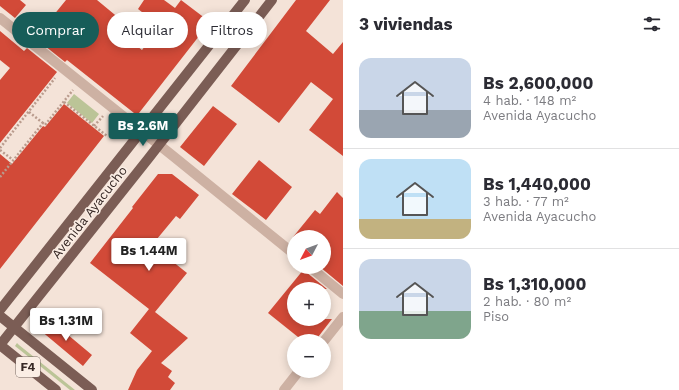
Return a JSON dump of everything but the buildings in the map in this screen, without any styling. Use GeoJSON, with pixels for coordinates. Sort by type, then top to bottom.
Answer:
{"type":"FeatureCollection","features":[{"type":"Feature","properties":{"kind":"main road","name":"Avenida Ayacucho"},"geometry":{"type":"LineString","coordinates":[[0,310],[245,0]]}},
{"type":"Feature","properties":{"kind":"main road","name":"Avenida Ayacucho"},"geometry":{"type":"LineString","coordinates":[[0,345],[272,0]]}},
{"type":"Feature","properties":{"kind":"main road","name":"F4"},"geometry":{"type":"LineString","coordinates":[[0,316],[92,390]]}},
{"type":"Feature","properties":{"kind":"main road","name":"F4"},"geometry":{"type":"LineString","coordinates":[[0,345],[56,390]]}},
{"type":"Feature","properties":{"kind":"street"},"geometry":{"type":"LineString","coordinates":[[0,18],[287,248]]}},
{"type":"Feature","properties":{"kind":"street"},"geometry":{"type":"LineString","coordinates":[[319,274],[343,294]]}},
{"type":"Feature","properties":{"kind":"street"},"geometry":{"type":"LineString","coordinates":[[330,334],[343,317]]}},
{"type":"Feature","properties":{"kind":"street"},"geometry":{"type":"LineString","coordinates":[[284,390],[293,378]]}},
{"type":"Feature","properties":{"kind":"path"},"geometry":{"type":"LineString","coordinates":[[14,160],[0,149],[54,79]]}},
{"type":"Feature","properties":{"kind":"path"},"geometry":{"type":"LineString","coordinates":[[28,112],[45,125],[64,102],[106,136]]}},
{"type":"Feature","properties":{"kind":"path"},"geometry":{"type":"LineString","coordinates":[[94,126],[104,113]]}},
{"type":"Feature","properties":{"kind":"path"},"geometry":{"type":"LineString","coordinates":[[0,177],[43,123]]}},
{"type":"Feature","properties":{"kind":"green space"},"geometry":{"type":"Polygon","coordinates":[[[74,94],[99,114],[92,123],[67,103],[74,94]]]}},
{"type":"Feature","properties":{"kind":"green space"},"geometry":{"type":"Polygon","coordinates":[[[17,343],[75,390],[70,390],[15,346],[17,343]]]}}]}
